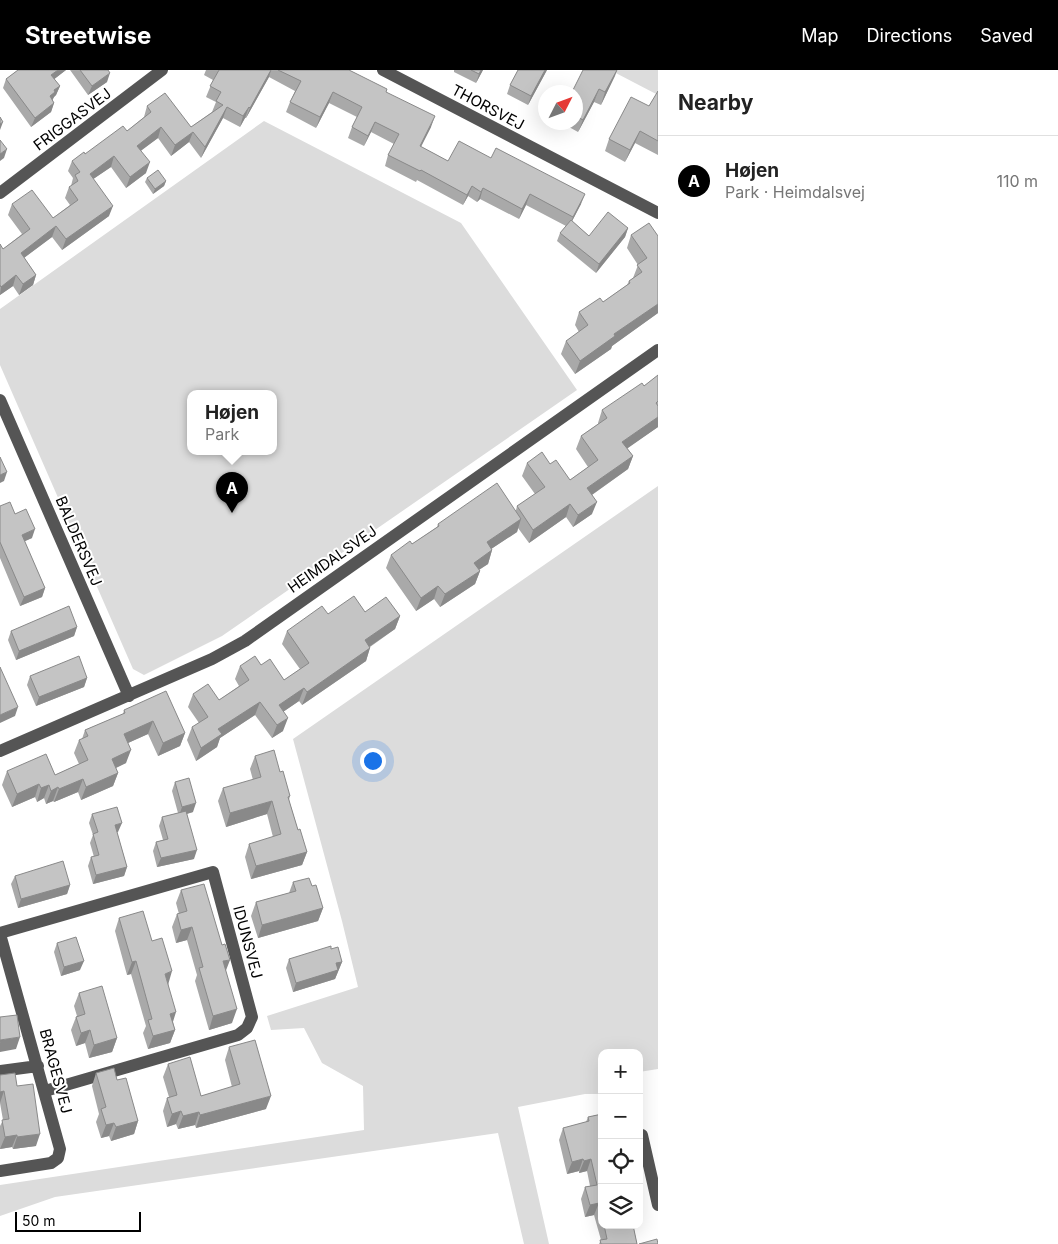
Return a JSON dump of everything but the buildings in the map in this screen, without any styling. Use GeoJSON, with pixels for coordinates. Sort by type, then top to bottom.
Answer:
{"type":"FeatureCollection","features":[{"type":"Feature","properties":{"kind":"street","name":"FRIGGASVEJ"},"geometry":{"type":"LineString","coordinates":[[0,193],[162,70]]}},
{"type":"Feature","properties":{"kind":"street","name":"THORSVEJ"},"geometry":{"type":"LineString","coordinates":[[383,70],[658,214]]}},
{"type":"Feature","properties":{"kind":"street","name":"HEIMDALSVEJ"},"geometry":{"type":"LineString","coordinates":[[0,751],[212,659],[244,641],[658,350]]}},
{"type":"Feature","properties":{"kind":"street","name":"BALDERSVEJ"},"geometry":{"type":"LineString","coordinates":[[0,400],[129,696]]}},
{"type":"Feature","properties":{"kind":"street","name":"IDUNSVEJ"},"geometry":{"type":"LineString","coordinates":[[0,934],[213,872],[252,1017],[247,1028],[238,1036],[45,1091]]}},
{"type":"Feature","properties":{"kind":"street","name":"BRAGESVEJ"},"geometry":{"type":"LineString","coordinates":[[0,934],[60,1150],[58,1158],[51,1163],[0,1171]]}},
{"type":"Feature","properties":{"kind":"street"},"geometry":{"type":"LineString","coordinates":[[0,1071],[38,1066]]}},
{"type":"Feature","properties":{"kind":"street"},"geometry":{"type":"LineString","coordinates":[[643,1139],[658,1205]]}},
{"type":"Feature","properties":{"kind":"shaded area"},"geometry":{"type":"Polygon","coordinates":[[[610,70],[658,70],[658,95],[610,70]]]}},
{"type":"Feature","properties":{"kind":"shaded area"},"geometry":{"type":"Polygon","coordinates":[[[264,121],[461,223],[577,390],[222,636],[144,675],[133,669],[0,365],[0,309],[264,121]]]}},
{"type":"Feature","properties":{"kind":"shaded area"},"geometry":{"type":"Polygon","coordinates":[[[658,486],[658,1069],[643,1071],[643,1049],[598,1049],[598,1094],[585,1094],[518,1107],[549,1244],[524,1244],[498,1133],[55,1197],[0,1216],[0,1185],[364,1130],[363,1086],[322,1063],[304,1028],[271,1030],[267,1016],[358,987],[293,739],[658,486]]]}},
{"type":"Feature","properties":{"kind":"place","name":"Højen"},"geometry":{"type":"Point","coordinates":[232,513]}}]}
